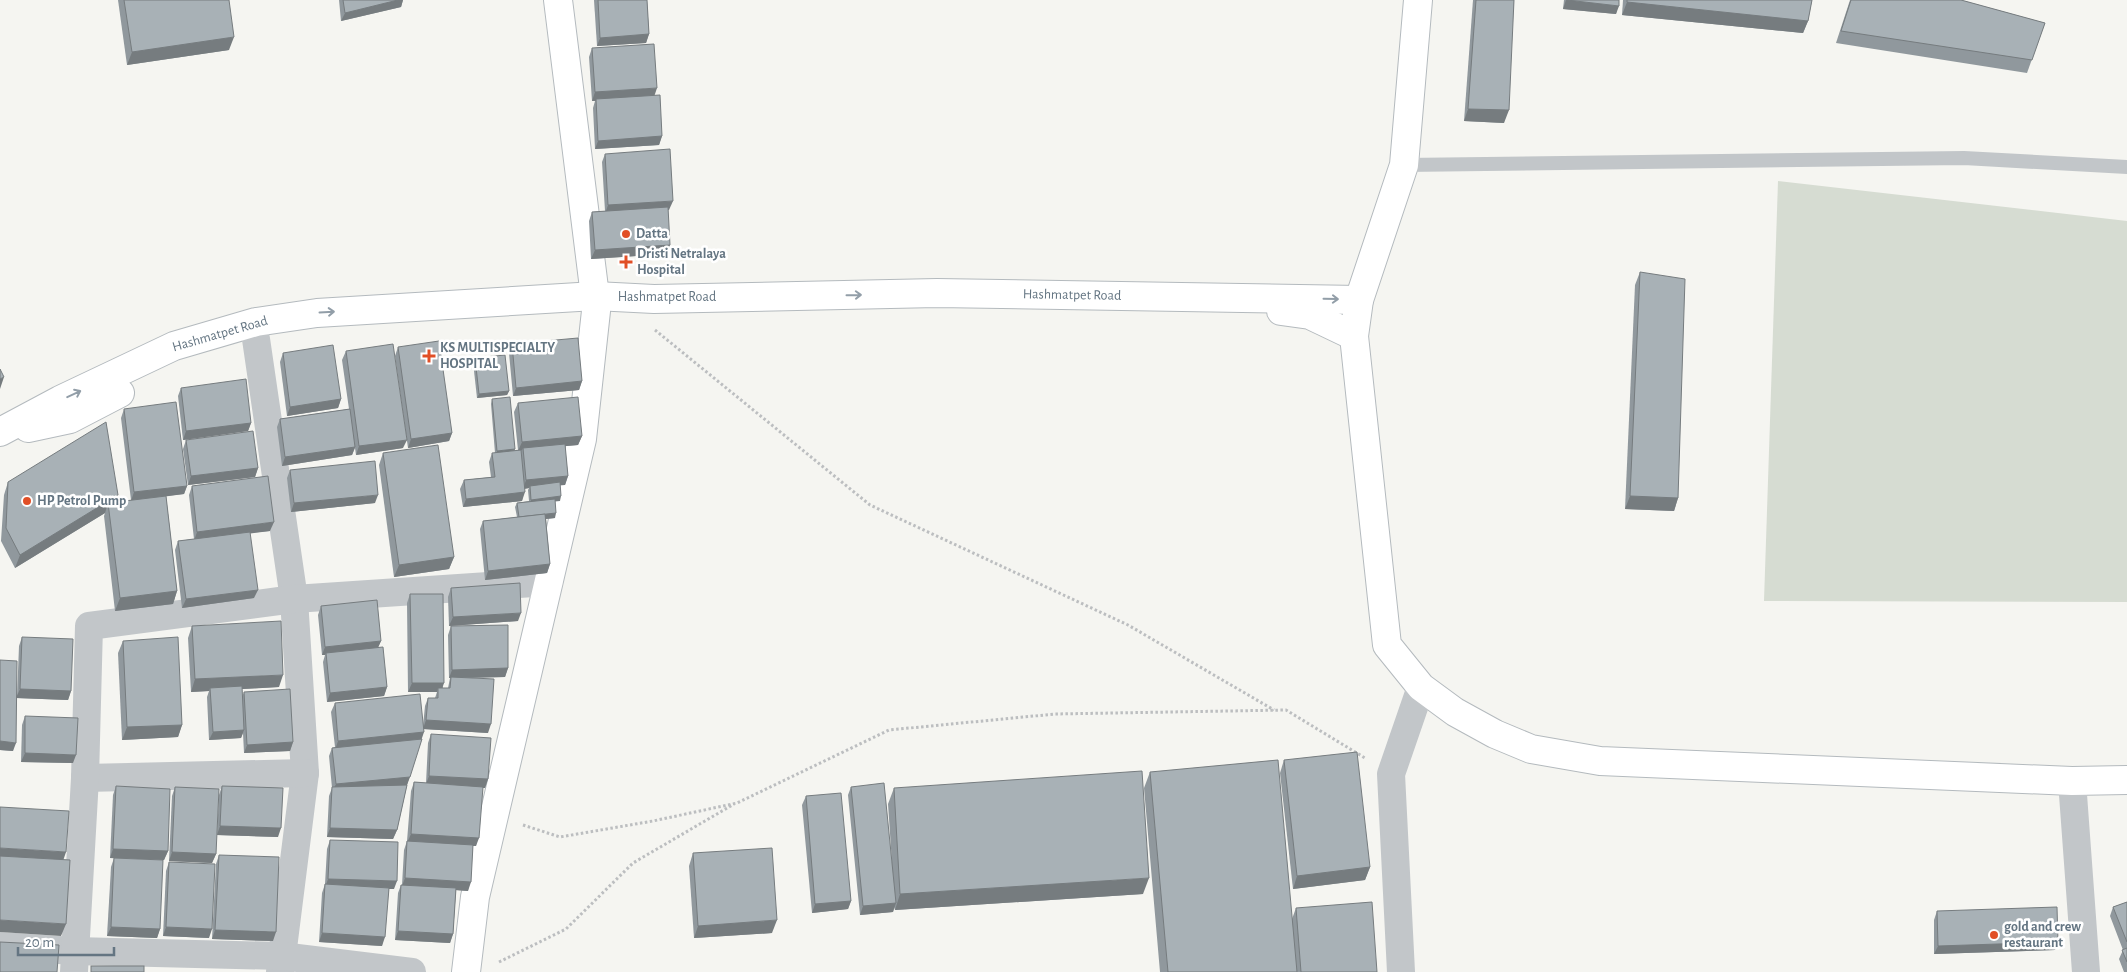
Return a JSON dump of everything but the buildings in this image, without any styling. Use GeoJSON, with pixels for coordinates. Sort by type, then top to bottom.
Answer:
{"type":"FeatureCollection","features":[{"type":"Feature","properties":{"kind":"main road"},"geometry":{"type":"LineString","coordinates":[[466,972],[475,897],[582,438],[596,304],[558,0]]}},
{"type":"Feature","properties":{"kind":"main road"},"geometry":{"type":"LineString","coordinates":[[1418,0],[1404,165],[1359,300],[1354,336],[1387,645],[1421,687],[1455,712],[1495,734],[1531,749],[1600,761],[2072,781],[2127,780]]}},
{"type":"Feature","properties":{"kind":"main road","name":"Hashmatpet Road"},"geometry":{"type":"LineString","coordinates":[[0,433],[70,419],[92,406],[176,365],[281,334],[654,299],[937,293],[1359,300]]}},
{"type":"Feature","properties":{"kind":"main road","name":"Hashmatpet Road"},"geometry":{"type":"LineString","coordinates":[[0,433],[60,400],[174,346],[256,322],[317,313],[596,304],[630,310],[722,314],[1209,309],[1283,311],[1310,315],[1354,336]]}},
{"type":"Feature","properties":{"kind":"street"},"geometry":{"type":"LineString","coordinates":[[256,340],[294,599],[305,773],[280,964]]}},
{"type":"Feature","properties":{"kind":"street"},"geometry":{"type":"LineString","coordinates":[[74,961],[85,778],[89,626],[294,599],[549,582]]}},
{"type":"Feature","properties":{"kind":"street"},"geometry":{"type":"LineString","coordinates":[[1401,972],[1391,774],[1421,687]]}},
{"type":"Feature","properties":{"kind":"street"},"geometry":{"type":"LineString","coordinates":[[85,778],[305,773]]}},
{"type":"Feature","properties":{"kind":"street"},"geometry":{"type":"LineString","coordinates":[[2072,781],[2086,972]]}},
{"type":"Feature","properties":{"kind":"street"},"geometry":{"type":"LineString","coordinates":[[0,946],[74,961],[280,964],[412,972]]}},
{"type":"Feature","properties":{"kind":"lane"},"geometry":{"type":"LineString","coordinates":[[1404,165],[1964,158],[2127,167]]}},
{"type":"Feature","properties":{"kind":"path"},"geometry":{"type":"LineString","coordinates":[[630,310],[870,505],[1128,625],[1275,710]]}},
{"type":"Feature","properties":{"kind":"path"},"geometry":{"type":"LineString","coordinates":[[496,964],[566,929],[633,863],[737,803],[889,730],[1055,714],[1286,710],[1391,774]]}},
{"type":"Feature","properties":{"kind":"path"},"geometry":{"type":"LineString","coordinates":[[493,815],[560,837],[653,821],[737,803]]}},
{"type":"Feature","properties":{"kind":"shaded area"},"geometry":{"type":"Polygon","coordinates":[[[1778,181],[2127,221],[2127,602],[1764,601],[1778,181]]]}},
{"type":"Feature","properties":{"kind":"place","name":"Datta"},"geometry":{"type":"Point","coordinates":[626,234]}},
{"type":"Feature","properties":{"kind":"place","name":"Dristi Netralaya Hospital"},"geometry":{"type":"Point","coordinates":[626,262]}},
{"type":"Feature","properties":{"kind":"place","name":"KS MULTISPECIALTY HOSPITAL"},"geometry":{"type":"Point","coordinates":[429,356]}},
{"type":"Feature","properties":{"kind":"place","name":"HP Petrol Pump"},"geometry":{"type":"Point","coordinates":[27,501]}},
{"type":"Feature","properties":{"kind":"place","name":"gold and crew restaurant"},"geometry":{"type":"Point","coordinates":[1994,935]}}]}
